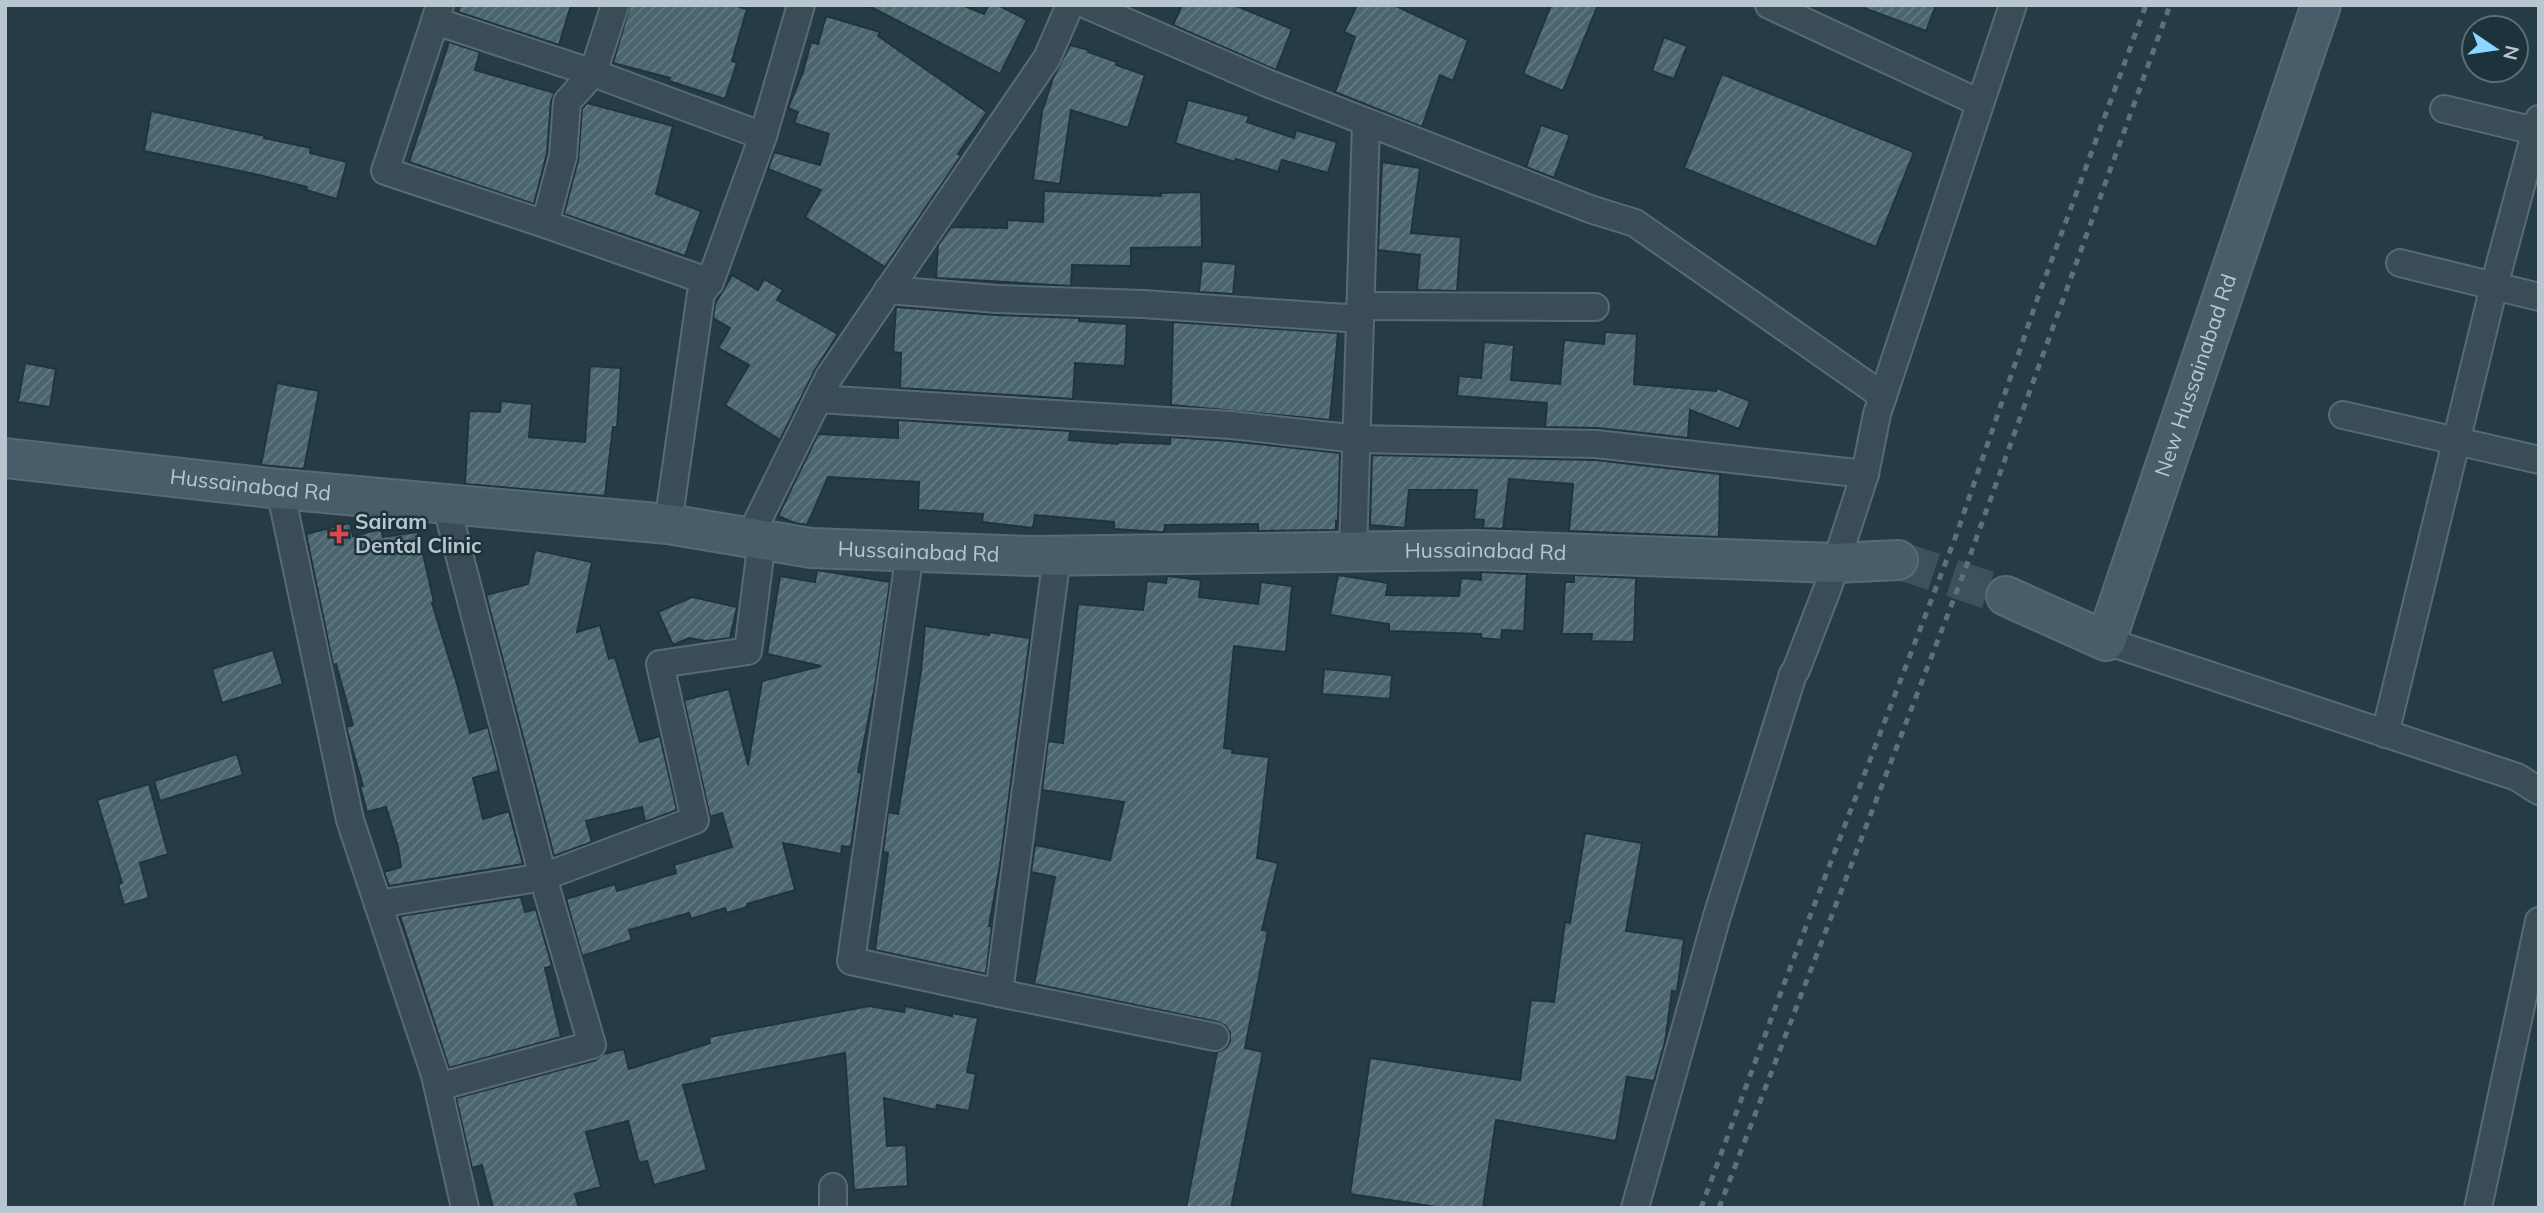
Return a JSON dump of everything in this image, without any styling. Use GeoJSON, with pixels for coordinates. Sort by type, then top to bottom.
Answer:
{"type":"FeatureCollection","features":[{"type":"Feature","properties":{"kind":"street"},"geometry":{"type":"LineString","coordinates":[[545,224],[563,156],[567,103],[593,72],[615,5]]}},
{"type":"Feature","properties":{"kind":"street"},"geometry":{"type":"LineString","coordinates":[[668,524],[701,293],[710,282],[763,136],[801,5]]}},
{"type":"Feature","properties":{"kind":"street"},"geometry":{"type":"LineString","coordinates":[[378,904],[543,877],[695,820],[660,664],[748,651],[755,539],[818,399],[829,377],[1047,58],[1070,5]]}},
{"type":"Feature","properties":{"kind":"street"},"geometry":{"type":"LineString","coordinates":[[1087,5],[1267,83],[1591,209],[1635,223],[1883,396]]}},
{"type":"Feature","properties":{"kind":"street"},"geometry":{"type":"LineString","coordinates":[[1769,5],[1980,103]]}},
{"type":"Feature","properties":{"kind":"street"},"geometry":{"type":"LineString","coordinates":[[1635,1208],[1717,916],[1793,674],[1828,587],[1865,474],[1877,414],[2013,5]]}},
{"type":"Feature","properties":{"kind":"street","name":"New Hussainabad Rd"},"geometry":{"type":"LineString","coordinates":[[2106,642],[2321,5]]}},
{"type":"Feature","properties":{"kind":"street"},"geometry":{"type":"LineString","coordinates":[[710,282],[386,171],[438,13],[763,136]]}},
{"type":"Feature","properties":{"kind":"street"},"geometry":{"type":"LineString","coordinates":[[2385,734],[2494,286],[2538,127],[2444,109]]}},
{"type":"Feature","properties":{"kind":"street"},"geometry":{"type":"LineString","coordinates":[[1353,552],[1366,122]]}},
{"type":"Feature","properties":{"kind":"street"},"geometry":{"type":"LineString","coordinates":[[2400,263],[2539,297]]}},
{"type":"Feature","properties":{"kind":"street"},"geometry":{"type":"LineString","coordinates":[[888,290],[997,299],[1360,313],[1595,307]]}},
{"type":"Feature","properties":{"kind":"street"},"geometry":{"type":"LineString","coordinates":[[818,399],[1231,425],[1358,439],[1596,444],[1865,474]]}},
{"type":"Feature","properties":{"kind":"street"},"geometry":{"type":"LineString","coordinates":[[2343,415],[2539,460]]}},
{"type":"Feature","properties":{"kind":"street","name":"Hussainabad Rd"},"geometry":{"type":"LineString","coordinates":[[5,458],[280,489],[668,524],[811,548],[1057,556],[1476,550],[1835,563]]}},
{"type":"Feature","properties":{"kind":"street"},"geometry":{"type":"LineString","coordinates":[[280,489],[350,820],[438,1087],[465,1208]]}},
{"type":"Feature","properties":{"kind":"street"},"geometry":{"type":"LineString","coordinates":[[438,1087],[592,1045],[543,877],[446,504]]}},
{"type":"Feature","properties":{"kind":"street"},"geometry":{"type":"LineString","coordinates":[[910,552],[851,961],[1215,1037]]}},
{"type":"Feature","properties":{"kind":"street"},"geometry":{"type":"LineString","coordinates":[[999,993],[1057,556]]}},
{"type":"Feature","properties":{"kind":"street"},"geometry":{"type":"LineString","coordinates":[[1835,563],[1898,560]]}},
{"type":"Feature","properties":{"kind":"street"},"geometry":{"type":"LineString","coordinates":[[2006,596],[2106,642],[2517,777],[2539,790]]}},
{"type":"Feature","properties":{"kind":"street"},"geometry":{"type":"LineString","coordinates":[[2478,1208],[2539,921]]}},
{"type":"Feature","properties":{"kind":"building"},"geometry":{"type":"Polygon","coordinates":[[[460,5],[571,5],[559,45],[458,12],[460,5]]]}},
{"type":"Feature","properties":{"kind":"building"},"geometry":{"type":"Polygon","coordinates":[[[630,5],[733,5],[747,9],[732,61],[737,63],[725,99],[669,81],[670,78],[613,63],[630,5]]]}},
{"type":"Feature","properties":{"kind":"building"},"geometry":{"type":"Polygon","coordinates":[[[867,5],[962,5],[984,14],[989,5],[998,5],[1027,20],[1000,74],[867,5]]]}},
{"type":"Feature","properties":{"kind":"building"},"geometry":{"type":"Polygon","coordinates":[[[1182,5],[1234,5],[1292,29],[1276,70],[1173,25],[1182,5]]]}},
{"type":"Feature","properties":{"kind":"building"},"geometry":{"type":"Polygon","coordinates":[[[1357,5],[1394,5],[1468,40],[1453,81],[1440,75],[1422,127],[1335,92],[1355,37],[1344,32],[1357,5]]]}},
{"type":"Feature","properties":{"kind":"building"},"geometry":{"type":"Polygon","coordinates":[[[1551,5],[1598,5],[1563,91],[1523,74],[1551,5]]]}},
{"type":"Feature","properties":{"kind":"building"},"geometry":{"type":"Polygon","coordinates":[[[1865,5],[1936,5],[1926,31],[1864,8],[1865,5]]]}},
{"type":"Feature","properties":{"kind":"building"},"geometry":{"type":"Polygon","coordinates":[[[826,16],[880,32],[878,36],[987,112],[958,154],[961,156],[885,267],[805,217],[821,190],[768,169],[774,152],[820,165],[829,134],[794,123],[798,112],[788,108],[803,72],[811,42],[818,44],[826,16]]]}},
{"type":"Feature","properties":{"kind":"building"},"geometry":{"type":"Polygon","coordinates":[[[1664,37],[1687,46],[1674,79],[1652,71],[1664,37]]]}},
{"type":"Feature","properties":{"kind":"building"},"geometry":{"type":"Polygon","coordinates":[[[449,42],[480,52],[475,70],[555,93],[551,101],[547,153],[534,204],[409,162],[449,42]]]}},
{"type":"Feature","properties":{"kind":"building"},"geometry":{"type":"Polygon","coordinates":[[[1070,45],[1089,50],[1088,52],[1117,62],[1116,65],[1145,75],[1128,128],[1071,110],[1060,184],[1033,180],[1042,112],[1053,78],[1070,45]]]}},
{"type":"Feature","properties":{"kind":"building"},"geometry":{"type":"Polygon","coordinates":[[[1722,74],[1914,152],[1876,247],[1684,168],[1722,74]]]}},
{"type":"Feature","properties":{"kind":"building"},"geometry":{"type":"Polygon","coordinates":[[[1188,100],[1249,116],[1247,122],[1294,138],[1296,130],[1337,142],[1328,173],[1282,160],[1278,172],[1175,143],[1188,100]]]}},
{"type":"Feature","properties":{"kind":"building"},"geometry":{"type":"Polygon","coordinates":[[[587,103],[673,126],[656,194],[701,211],[685,256],[564,214],[578,160],[582,109],[587,103]]]}},
{"type":"Feature","properties":{"kind":"building"},"geometry":{"type":"Polygon","coordinates":[[[151,111],[265,136],[264,138],[311,148],[310,153],[347,162],[337,199],[306,190],[307,187],[259,175],[144,151],[151,111]]]}},
{"type":"Feature","properties":{"kind":"building"},"geometry":{"type":"Polygon","coordinates":[[[1541,125],[1570,135],[1554,178],[1526,167],[1541,125]]]}},
{"type":"Feature","properties":{"kind":"building"},"geometry":{"type":"Polygon","coordinates":[[[1382,162],[1420,168],[1411,233],[1461,237],[1457,291],[1417,290],[1420,255],[1378,250],[1382,162]]]}},
{"type":"Feature","properties":{"kind":"building"},"geometry":{"type":"Polygon","coordinates":[[[1044,191],[1161,196],[1161,193],[1201,192],[1202,247],[1131,248],[1131,266],[1072,265],[1071,286],[936,278],[938,245],[951,227],[1007,228],[1007,220],[1043,222],[1044,191]]]}},
{"type":"Feature","properties":{"kind":"building"},"geometry":{"type":"Polygon","coordinates":[[[1202,261],[1236,264],[1233,294],[1199,292],[1202,261]]]}},
{"type":"Feature","properties":{"kind":"building"},"geometry":{"type":"Polygon","coordinates":[[[732,275],[758,290],[764,279],[783,290],[777,300],[838,334],[815,370],[780,440],[725,405],[749,365],[718,348],[730,328],[713,318],[715,304],[732,275]]]}},
{"type":"Feature","properties":{"kind":"building"},"geometry":{"type":"Polygon","coordinates":[[[896,307],[1079,318],[1079,321],[1127,324],[1125,366],[1075,363],[1073,399],[900,388],[901,353],[893,352],[896,307]]]}},
{"type":"Feature","properties":{"kind":"building"},"geometry":{"type":"Polygon","coordinates":[[[1173,322],[1338,333],[1330,420],[1171,405],[1173,322]]]}},
{"type":"Feature","properties":{"kind":"building"},"geometry":{"type":"Polygon","coordinates":[[[1605,332],[1637,334],[1634,384],[1716,391],[1717,388],[1750,401],[1739,429],[1690,410],[1688,438],[1598,428],[1545,427],[1547,403],[1457,396],[1459,376],[1481,378],[1484,342],[1514,345],[1511,380],[1560,384],[1564,340],[1604,344],[1605,332]]]}},
{"type":"Feature","properties":{"kind":"building"},"geometry":{"type":"Polygon","coordinates":[[[25,363],[56,369],[50,407],[18,402],[25,363]]]}},
{"type":"Feature","properties":{"kind":"building"},"geometry":{"type":"Polygon","coordinates":[[[590,366],[621,368],[617,427],[613,427],[605,496],[465,484],[469,411],[500,412],[501,401],[532,404],[529,437],[585,442],[590,366]]]}},
{"type":"Feature","properties":{"kind":"building"},"geometry":{"type":"Polygon","coordinates":[[[277,383],[319,391],[304,469],[261,465],[277,383]]]}},
{"type":"Feature","properties":{"kind":"building"},"geometry":{"type":"Polygon","coordinates":[[[898,420],[1070,431],[1069,440],[1118,444],[1170,444],[1170,437],[1340,453],[1338,522],[1336,521],[1336,530],[1258,531],[1258,524],[1165,525],[1164,532],[1160,532],[1114,529],[1114,522],[1035,515],[1033,528],[982,522],[983,514],[918,510],[919,482],[828,477],[807,525],[778,516],[818,434],[898,438],[898,420]]]}},
{"type":"Feature","properties":{"kind":"building"},"geometry":{"type":"Polygon","coordinates":[[[1372,455],[1595,460],[1720,474],[1719,537],[1569,531],[1573,484],[1509,479],[1503,529],[1483,528],[1484,520],[1474,519],[1477,490],[1409,490],[1405,528],[1370,525],[1372,455]]]}},
{"type":"Feature","properties":{"kind":"building"},"geometry":{"type":"Polygon","coordinates":[[[350,523],[353,536],[381,529],[383,537],[418,532],[434,602],[432,603],[470,733],[488,727],[499,771],[473,778],[483,819],[509,811],[523,864],[389,886],[384,872],[401,867],[398,847],[386,807],[367,812],[360,786],[363,786],[346,727],[353,725],[336,664],[333,665],[306,534],[350,523]]]}},
{"type":"Feature","properties":{"kind":"building"},"geometry":{"type":"Polygon","coordinates":[[[535,550],[592,562],[577,632],[600,625],[609,659],[615,657],[640,742],[660,736],[677,810],[645,822],[642,807],[586,821],[592,842],[554,856],[486,595],[528,584],[535,550]]]}},
{"type":"Feature","properties":{"kind":"building"},"geometry":{"type":"Polygon","coordinates":[[[817,570],[890,582],[875,686],[858,772],[862,773],[851,847],[842,846],[841,854],[783,843],[795,890],[747,904],[747,907],[727,913],[725,908],[691,919],[689,913],[629,930],[632,940],[582,956],[566,899],[615,884],[617,891],[676,873],[674,865],[732,847],[722,813],[710,817],[684,700],[729,689],[748,765],[762,681],[821,666],[767,654],[780,576],[815,582],[817,570]]]}},
{"type":"Feature","properties":{"kind":"building"},"geometry":{"type":"Polygon","coordinates":[[[1481,572],[1527,574],[1524,631],[1502,630],[1501,640],[1481,638],[1481,634],[1389,631],[1389,624],[1330,615],[1338,575],[1388,583],[1386,595],[1459,596],[1461,578],[1481,580],[1481,572]]]}},
{"type":"Feature","properties":{"kind":"building"},"geometry":{"type":"Polygon","coordinates":[[[1574,575],[1636,578],[1634,642],[1591,641],[1592,634],[1562,634],[1565,582],[1574,582],[1574,575]]]}},
{"type":"Feature","properties":{"kind":"building"},"geometry":{"type":"Polygon","coordinates":[[[1167,576],[1201,580],[1199,597],[1258,604],[1261,582],[1292,586],[1286,652],[1234,646],[1224,748],[1233,749],[1232,753],[1269,757],[1257,858],[1278,863],[1262,930],[1268,931],[1245,1048],[1263,1052],[1231,1208],[1186,1208],[1217,1052],[1226,1048],[1230,1041],[1226,1026],[1218,1022],[1034,984],[1055,877],[1031,872],[1035,845],[1110,860],[1124,802],[1042,790],[1048,741],[1063,743],[1078,604],[1143,610],[1147,581],[1166,583],[1167,576]]]}},
{"type":"Feature","properties":{"kind":"building"},"geometry":{"type":"Polygon","coordinates":[[[692,597],[737,607],[730,638],[706,641],[689,638],[673,645],[658,612],[692,597]]]}},
{"type":"Feature","properties":{"kind":"building"},"geometry":{"type":"Polygon","coordinates":[[[925,626],[1030,638],[1000,865],[989,926],[992,926],[986,974],[875,950],[888,853],[883,852],[888,812],[898,814],[921,671],[925,626]]]}},
{"type":"Feature","properties":{"kind":"building"},"geometry":{"type":"Polygon","coordinates":[[[273,650],[283,684],[222,703],[212,669],[273,650]]]}},
{"type":"Feature","properties":{"kind":"building"},"geometry":{"type":"Polygon","coordinates":[[[1324,669],[1392,675],[1390,699],[1322,694],[1324,669]]]}},
{"type":"Feature","properties":{"kind":"building"},"geometry":{"type":"Polygon","coordinates":[[[237,754],[243,775],[160,801],[154,781],[237,754]]]}},
{"type":"Feature","properties":{"kind":"building"},"geometry":{"type":"Polygon","coordinates":[[[149,784],[168,854],[140,863],[149,898],[124,905],[118,884],[122,883],[97,800],[149,784]]]}},
{"type":"Feature","properties":{"kind":"building"},"geometry":{"type":"Polygon","coordinates":[[[1585,833],[1642,843],[1626,931],[1684,939],[1677,992],[1672,991],[1665,1042],[1654,1081],[1627,1077],[1616,1141],[1496,1120],[1483,1208],[1443,1208],[1350,1194],[1370,1058],[1520,1080],[1531,1000],[1554,1002],[1565,922],[1570,923],[1585,833]]]}},
{"type":"Feature","properties":{"kind":"building"},"geometry":{"type":"Polygon","coordinates":[[[521,897],[525,912],[536,909],[552,966],[545,968],[561,1037],[449,1068],[400,916],[521,897]]]}},
{"type":"Feature","properties":{"kind":"building"},"geometry":{"type":"Polygon","coordinates":[[[869,1006],[904,1012],[905,1006],[952,1016],[952,1013],[978,1018],[967,1072],[976,1074],[969,1111],[937,1105],[936,1110],[884,1098],[887,1146],[906,1145],[908,1186],[854,1190],[845,1053],[683,1085],[707,1170],[654,1185],[647,1161],[639,1163],[628,1121],[586,1132],[601,1187],[575,1194],[579,1208],[493,1208],[482,1165],[472,1168],[456,1098],[596,1060],[604,1054],[624,1049],[629,1069],[710,1043],[709,1037],[869,1006]]]}},
{"type":"Feature","properties":{"kind":"tunnel"},"geometry":{"type":"LineString","coordinates":[[1898,560],[2006,596]]}},
{"type":"Feature","properties":{"kind":"railway"},"geometry":{"type":"LineString","coordinates":[[1701,1208],[1957,533],[2038,297],[2146,5]]}},
{"type":"Feature","properties":{"kind":"railway"},"geometry":{"type":"LineString","coordinates":[[1719,1208],[1963,575],[2170,5]]}},
{"type":"Feature","properties":{"kind":"place","name":"Sairam Dental Clinic"},"geometry":{"type":"Point","coordinates":[339,534]}}]}
